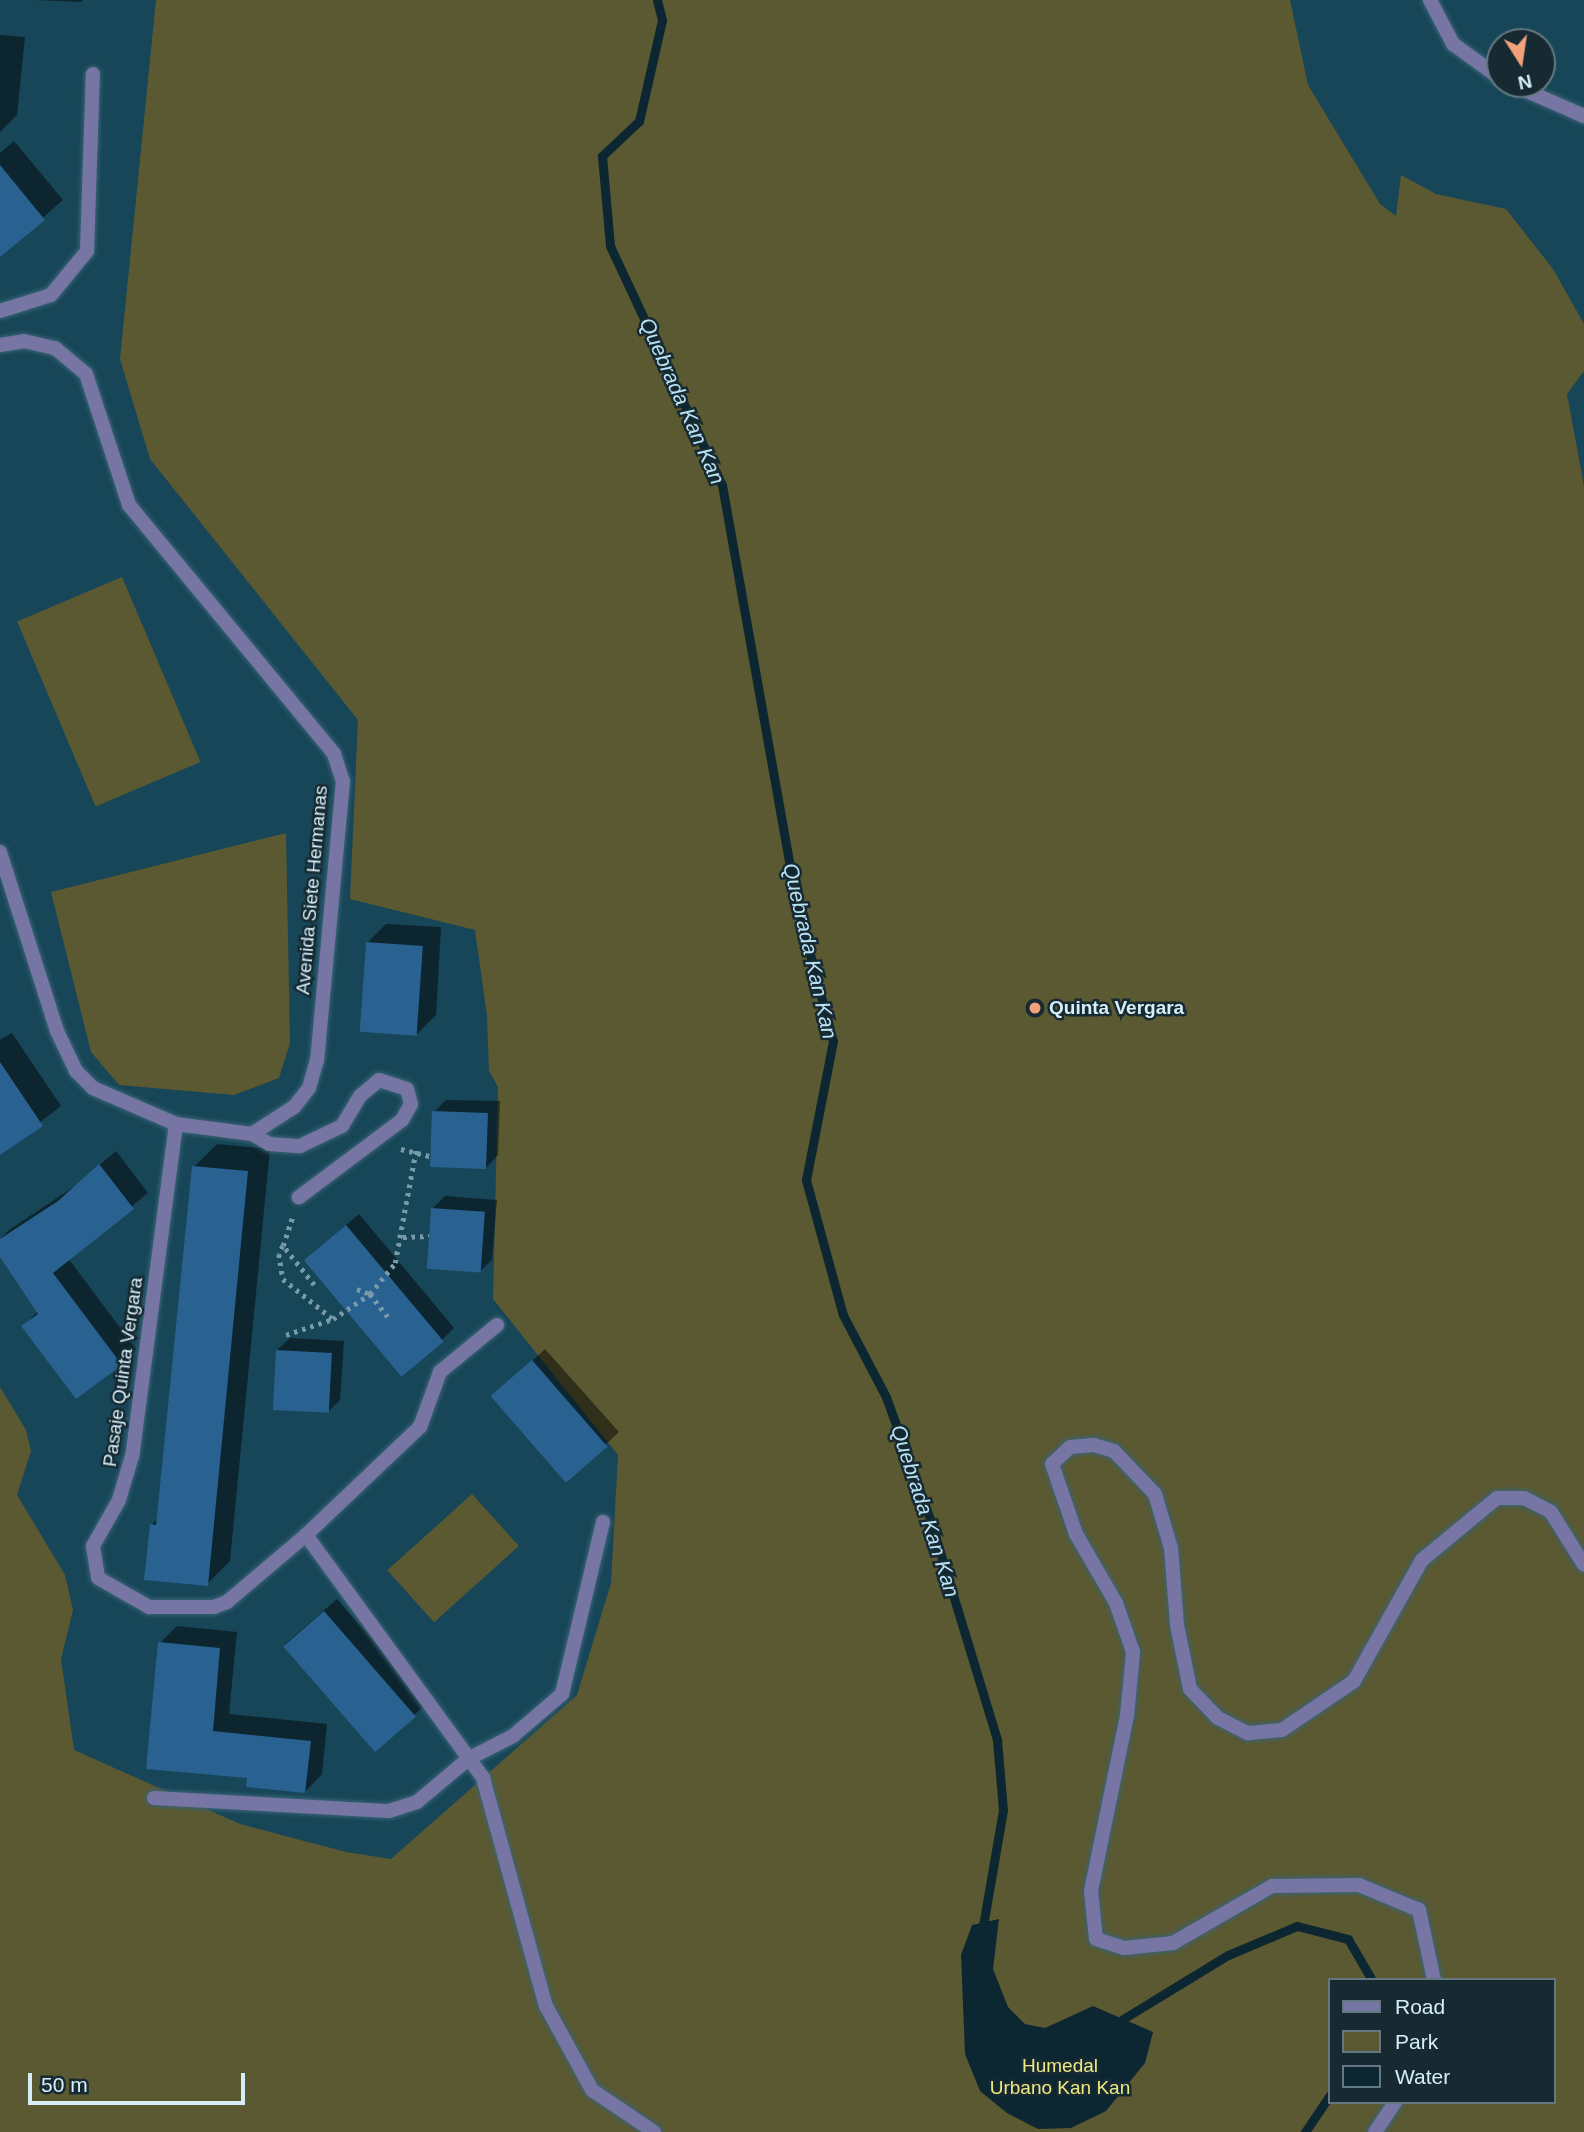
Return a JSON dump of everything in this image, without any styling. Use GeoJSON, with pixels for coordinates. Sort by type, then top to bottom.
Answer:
{"type":"FeatureCollection","features":[{"type":"Feature","properties":{"kind":"street"},"geometry":{"type":"LineString","coordinates":[[1430,0],[1453,44],[1486,68]]}},
{"type":"Feature","properties":{"kind":"street"},"geometry":{"type":"LineString","coordinates":[[0,311],[51,295],[87,251],[93,74]]}},
{"type":"Feature","properties":{"kind":"street"},"geometry":{"type":"LineString","coordinates":[[1543,98],[1584,116]]}},
{"type":"Feature","properties":{"kind":"street","name":"Avenida Siete Hermanas"},"geometry":{"type":"LineString","coordinates":[[0,345],[24,341],[55,348],[86,374],[129,505],[314,727],[334,754],[340,772],[317,1060],[309,1088],[294,1107],[252,1134]]}},
{"type":"Feature","properties":{"kind":"street"},"geometry":{"type":"LineString","coordinates":[[0,852],[57,1031],[76,1071],[93,1088],[176,1124],[252,1134],[269,1143],[300,1146],[342,1126],[360,1096],[379,1080],[407,1089],[411,1104],[402,1120],[299,1197]]}},
{"type":"Feature","properties":{"kind":"street","name":"Pasaje Quinta Vergara"},"geometry":{"type":"LineString","coordinates":[[176,1124],[131,1456],[119,1500],[93,1546],[92,1561],[99,1578],[108,1586],[149,1607],[214,1607],[227,1602],[306,1535]]}},
{"type":"Feature","properties":{"kind":"street"},"geometry":{"type":"LineString","coordinates":[[497,1325],[440,1372],[420,1427],[306,1535],[483,1778],[546,2006],[592,2090],[654,2132]]}},
{"type":"Feature","properties":{"kind":"street"},"geometry":{"type":"LineString","coordinates":[[1434,1978],[1419,1910],[1359,1885],[1272,1886],[1173,1943],[1124,1948],[1096,1939],[1091,1891],[1125,1729],[1133,1652],[1116,1603],[1076,1534],[1052,1465],[1070,1447],[1094,1445],[1114,1451],[1155,1494],[1171,1548],[1177,1625],[1190,1689],[1218,1718],[1248,1733],[1282,1730],[1354,1681],[1422,1560],[1497,1498],[1524,1498],[1551,1512],[1584,1565]]}},
{"type":"Feature","properties":{"kind":"street"},"geometry":{"type":"LineString","coordinates":[[154,1798],[404,1809],[468,1759],[513,1736],[562,1694],[603,1522]]}},
{"type":"Feature","properties":{"kind":"street"},"geometry":{"type":"LineString","coordinates":[[1375,2132],[1394,2104]]}},
{"type":"Feature","properties":{"kind":"path"},"geometry":{"type":"LineString","coordinates":[[286,1335],[333,1319],[370,1294],[396,1263],[416,1150]]}},
{"type":"Feature","properties":{"kind":"path"},"geometry":{"type":"LineString","coordinates":[[299,1197],[279,1254],[283,1279],[333,1319]]}},
{"type":"Feature","properties":{"kind":"path"},"geometry":{"type":"LineString","coordinates":[[402,1237],[429,1236]]}},
{"type":"Feature","properties":{"kind":"path"},"geometry":{"type":"LineString","coordinates":[[283,1245],[314,1285]]}},
{"type":"Feature","properties":{"kind":"path"},"geometry":{"type":"LineString","coordinates":[[358,1289],[370,1294],[388,1317]]}},
{"type":"Feature","properties":{"kind":"green space","name":"Quinta Vergara"},"geometry":{"type":"Polygon","coordinates":[[[156,0],[1290,0],[1308,85],[1380,204],[1396,216],[1401,175],[1436,194],[1506,209],[1553,269],[1584,324],[1584,371],[1567,394],[1584,486],[1584,2132],[0,2132],[0,1387],[26,1430],[31,1451],[17,1495],[65,1575],[73,1610],[61,1659],[74,1750],[240,1824],[346,1852],[391,1859],[577,1695],[611,1583],[618,1455],[493,1299],[498,1087],[489,1071],[487,1016],[475,930],[350,899],[358,720],[150,459],[120,359],[156,0]]]}},
{"type":"Feature","properties":{"kind":"green space"},"geometry":{"type":"Polygon","coordinates":[[[122,577],[201,762],[96,807],[17,622],[122,577]]]}},
{"type":"Feature","properties":{"kind":"green space"},"geometry":{"type":"Polygon","coordinates":[[[286,833],[290,1043],[279,1078],[234,1095],[119,1085],[91,1052],[51,892],[286,833]]]}},
{"type":"Feature","properties":{"kind":"green space"},"geometry":{"type":"Polygon","coordinates":[[[472,1494],[519,1546],[434,1622],[387,1570],[472,1494]]]}},
{"type":"Feature","properties":{"kind":"water"},"geometry":{"type":"Polygon","coordinates":[[[999,1919],[993,1969],[1008,2007],[1025,2024],[1045,2028],[1093,2006],[1153,2032],[1145,2063],[1106,2111],[1071,2128],[1038,2129],[1007,2113],[980,2091],[965,2054],[961,1955],[972,1925],[999,1919]]]}},
{"type":"Feature","properties":{"kind":"building"},"geometry":{"type":"Polygon","coordinates":[[[0,165],[45,220],[0,257],[0,165]]]}},
{"type":"Feature","properties":{"kind":"building"},"geometry":{"type":"Polygon","coordinates":[[[366,942],[423,946],[417,1036],[360,1032],[366,942]]]}},
{"type":"Feature","properties":{"kind":"building"},"geometry":{"type":"Polygon","coordinates":[[[0,1062],[43,1126],[0,1155],[0,1062]]]}},
{"type":"Feature","properties":{"kind":"building"},"geometry":{"type":"Polygon","coordinates":[[[432,1111],[488,1113],[486,1169],[430,1167],[432,1111]]]}},
{"type":"Feature","properties":{"kind":"building"},"geometry":{"type":"Polygon","coordinates":[[[99,1164],[134,1209],[53,1273],[122,1365],[76,1399],[21,1326],[38,1314],[0,1257],[0,1239],[58,1201],[99,1164]]]}},
{"type":"Feature","properties":{"kind":"building"},"geometry":{"type":"Polygon","coordinates":[[[192,1166],[248,1171],[208,1586],[144,1580],[150,1524],[156,1525],[192,1166]]]}},
{"type":"Feature","properties":{"kind":"building"},"geometry":{"type":"Polygon","coordinates":[[[431,1208],[485,1212],[481,1273],[427,1269],[431,1208]]]}},
{"type":"Feature","properties":{"kind":"building"},"geometry":{"type":"Polygon","coordinates":[[[346,1225],[444,1341],[402,1377],[304,1260],[346,1225]]]}},
{"type":"Feature","properties":{"kind":"building"},"geometry":{"type":"Polygon","coordinates":[[[276,1350],[332,1353],[329,1413],[273,1410],[276,1350]]]}},
{"type":"Feature","properties":{"kind":"building"},"geometry":{"type":"Polygon","coordinates":[[[532,1360],[607,1447],[566,1483],[490,1396],[532,1360]]]}},
{"type":"Feature","properties":{"kind":"building"},"geometry":{"type":"Polygon","coordinates":[[[324,1611],[416,1717],[375,1752],[283,1646],[324,1611]]]}},
{"type":"Feature","properties":{"kind":"building"},"geometry":{"type":"Polygon","coordinates":[[[158,1642],[220,1648],[213,1731],[311,1741],[305,1793],[246,1787],[247,1778],[146,1769],[158,1642]]]}},
{"type":"Feature","properties":{"kind":"waterway","name":"Quebrada Kan Kan"},"geometry":{"type":"LineString","coordinates":[[657,0],[662,20],[639,121],[602,156],[610,246],[722,485],[797,905],[833,1041],[806,1180],[843,1315],[886,1397],[930,1519],[997,1740],[1003,1810],[982,1932]]}},
{"type":"Feature","properties":{"kind":"waterway"},"geometry":{"type":"LineString","coordinates":[[1118,2027],[1123,2019],[1228,1955],[1297,1926],[1348,1939],[1371,1978]]}},
{"type":"Feature","properties":{"kind":"waterway"},"geometry":{"type":"LineString","coordinates":[[1305,2132],[1328,2098]]}},
{"type":"Feature","properties":{"kind":"place","name":"Quinta Vergara"},"geometry":{"type":"Point","coordinates":[1035,1008]}},
{"type":"Feature","properties":{"kind":"park label","name":"Humedal Urbano Kan Kan"},"geometry":{"type":"Point","coordinates":[1060,2077]}}]}
